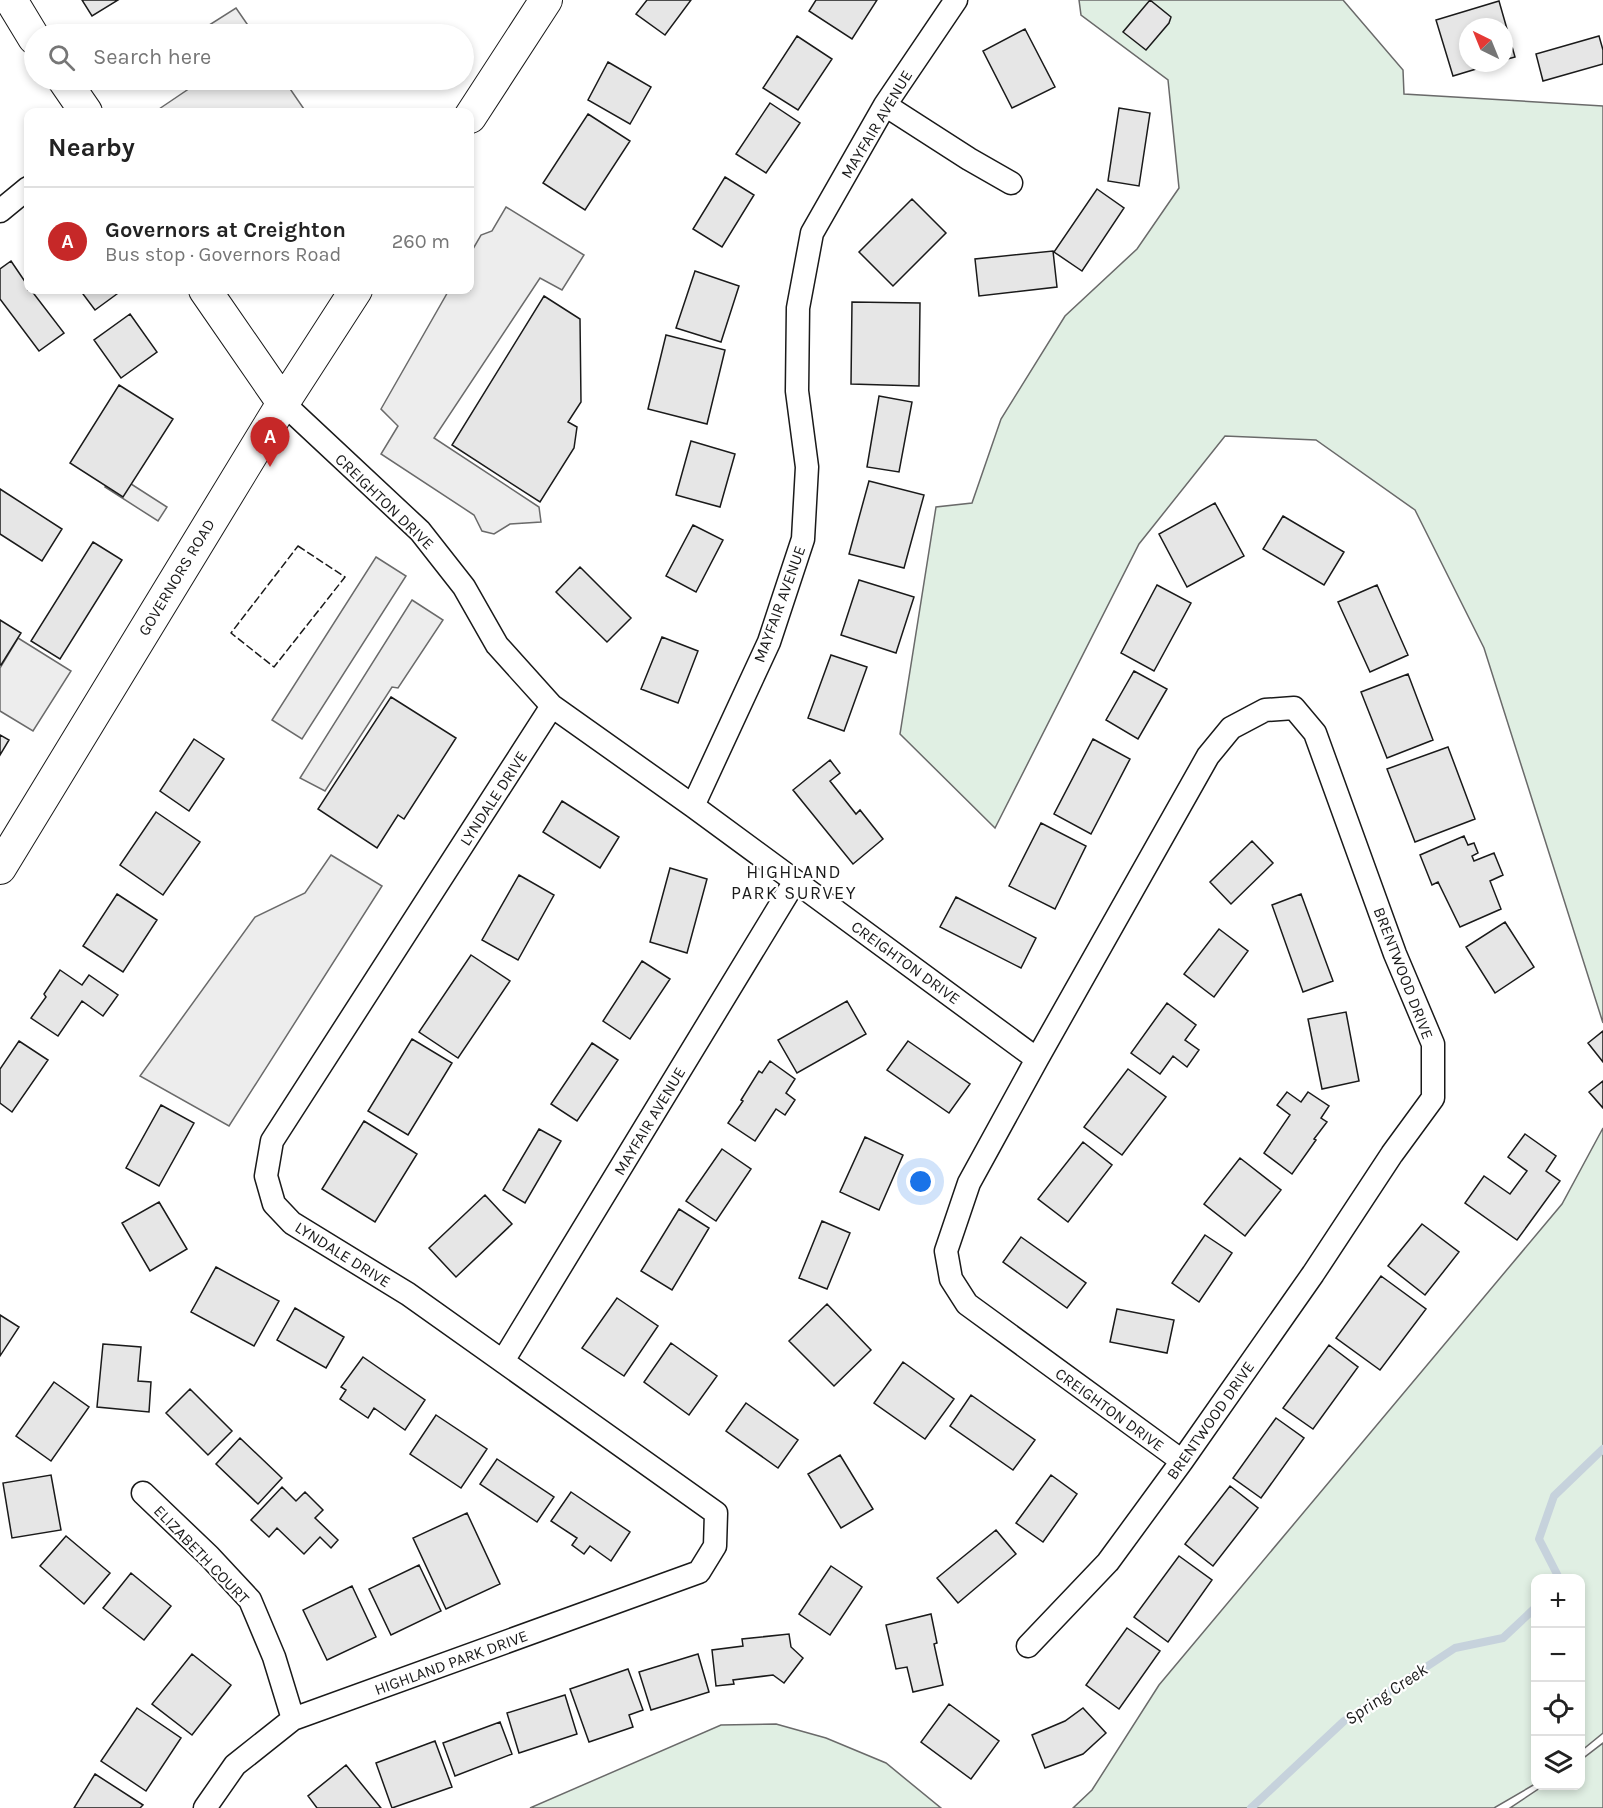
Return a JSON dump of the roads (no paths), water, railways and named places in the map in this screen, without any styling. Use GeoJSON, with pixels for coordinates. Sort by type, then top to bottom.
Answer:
{"type":"FeatureCollection","features":[{"type":"Feature","properties":{"kind":"main road"},"geometry":{"type":"LineString","coordinates":[[11,0],[26,24]]}},
{"type":"Feature","properties":{"kind":"main road"},"geometry":{"type":"LineString","coordinates":[[474,111],[546,0]]}},
{"type":"Feature","properties":{"kind":"main road"},"geometry":{"type":"LineString","coordinates":[[71,90],[83,108]]}},
{"type":"Feature","properties":{"kind":"main road"},"geometry":{"type":"LineString","coordinates":[[208,294],[283,403]]}},
{"type":"Feature","properties":{"kind":"main road","name":"GOVERNORS ROAD"},"geometry":{"type":"LineString","coordinates":[[0,867],[283,403],[353,294]]}},
{"type":"Feature","properties":{"kind":"street","name":"MAYFAIR AVENUE"},"geometry":{"type":"LineString","coordinates":[[693,806],[769,642],[803,539],[807,467],[797,391],[798,308],[812,233],[885,105],[956,0]]}},
{"type":"Feature","properties":{"kind":"street"},"geometry":{"type":"LineString","coordinates":[[885,105],[1011,183]]}},
{"type":"Feature","properties":{"kind":"street"},"geometry":{"type":"LineString","coordinates":[[0,211],[24,191]]}},
{"type":"Feature","properties":{"kind":"street","name":"CREIGHTON DRIVE"},"geometry":{"type":"LineString","coordinates":[[283,403],[420,531],[464,587],[497,645],[552,706],[693,806],[1037,1059],[969,1183],[946,1251],[951,1279],[967,1304],[1182,1461]]}},
{"type":"Feature","properties":{"kind":"street","name":"LYNDALE DRIVE"},"geometry":{"type":"LineString","coordinates":[[552,706],[272,1141],[266,1176],[274,1204],[292,1223],[408,1294],[716,1513],[715,1546]]}},
{"type":"Feature","properties":{"kind":"street","name":"BRENTWOOD DRIVE"},"geometry":{"type":"LineString","coordinates":[[1029,1646],[1108,1562],[1313,1274],[1392,1154],[1433,1098],[1433,1044],[1395,954],[1315,733],[1294,708],[1265,710],[1231,728],[1208,756],[1037,1059]]}},
{"type":"Feature","properties":{"kind":"street","name":"MAYFAIR AVENUE"},"geometry":{"type":"LineString","coordinates":[[503,1361],[795,881]]}},
{"type":"Feature","properties":{"kind":"street","name":"ELIZABETH COURT"},"geometry":{"type":"LineString","coordinates":[[143,1493],[209,1556],[250,1600],[274,1657],[294,1719]]}},
{"type":"Feature","properties":{"kind":"street","name":"HIGHLAND PARK DRIVE"},"geometry":{"type":"LineString","coordinates":[[205,1808],[236,1765],[294,1719],[699,1572],[715,1546]]}},
{"type":"Feature","properties":{"kind":"waterway","name":"Spring Creek"},"geometry":{"type":"LineString","coordinates":[[1557,1574],[1539,1539],[1554,1496],[1603,1449]]}},
{"type":"Feature","properties":{"kind":"waterway","name":"Spring Creek"},"geometry":{"type":"LineString","coordinates":[[1251,1808],[1344,1721],[1455,1648],[1503,1638],[1531,1612]]}},
{"type":"Feature","properties":{"kind":"place","name":"Governors at Creighton"},"geometry":{"type":"Point","coordinates":[270,467]}},
{"type":"Feature","properties":{"kind":"district","name":"HIGHLAND PARK SURVEY"},"geometry":{"type":"Point","coordinates":[794,882]}}]}
